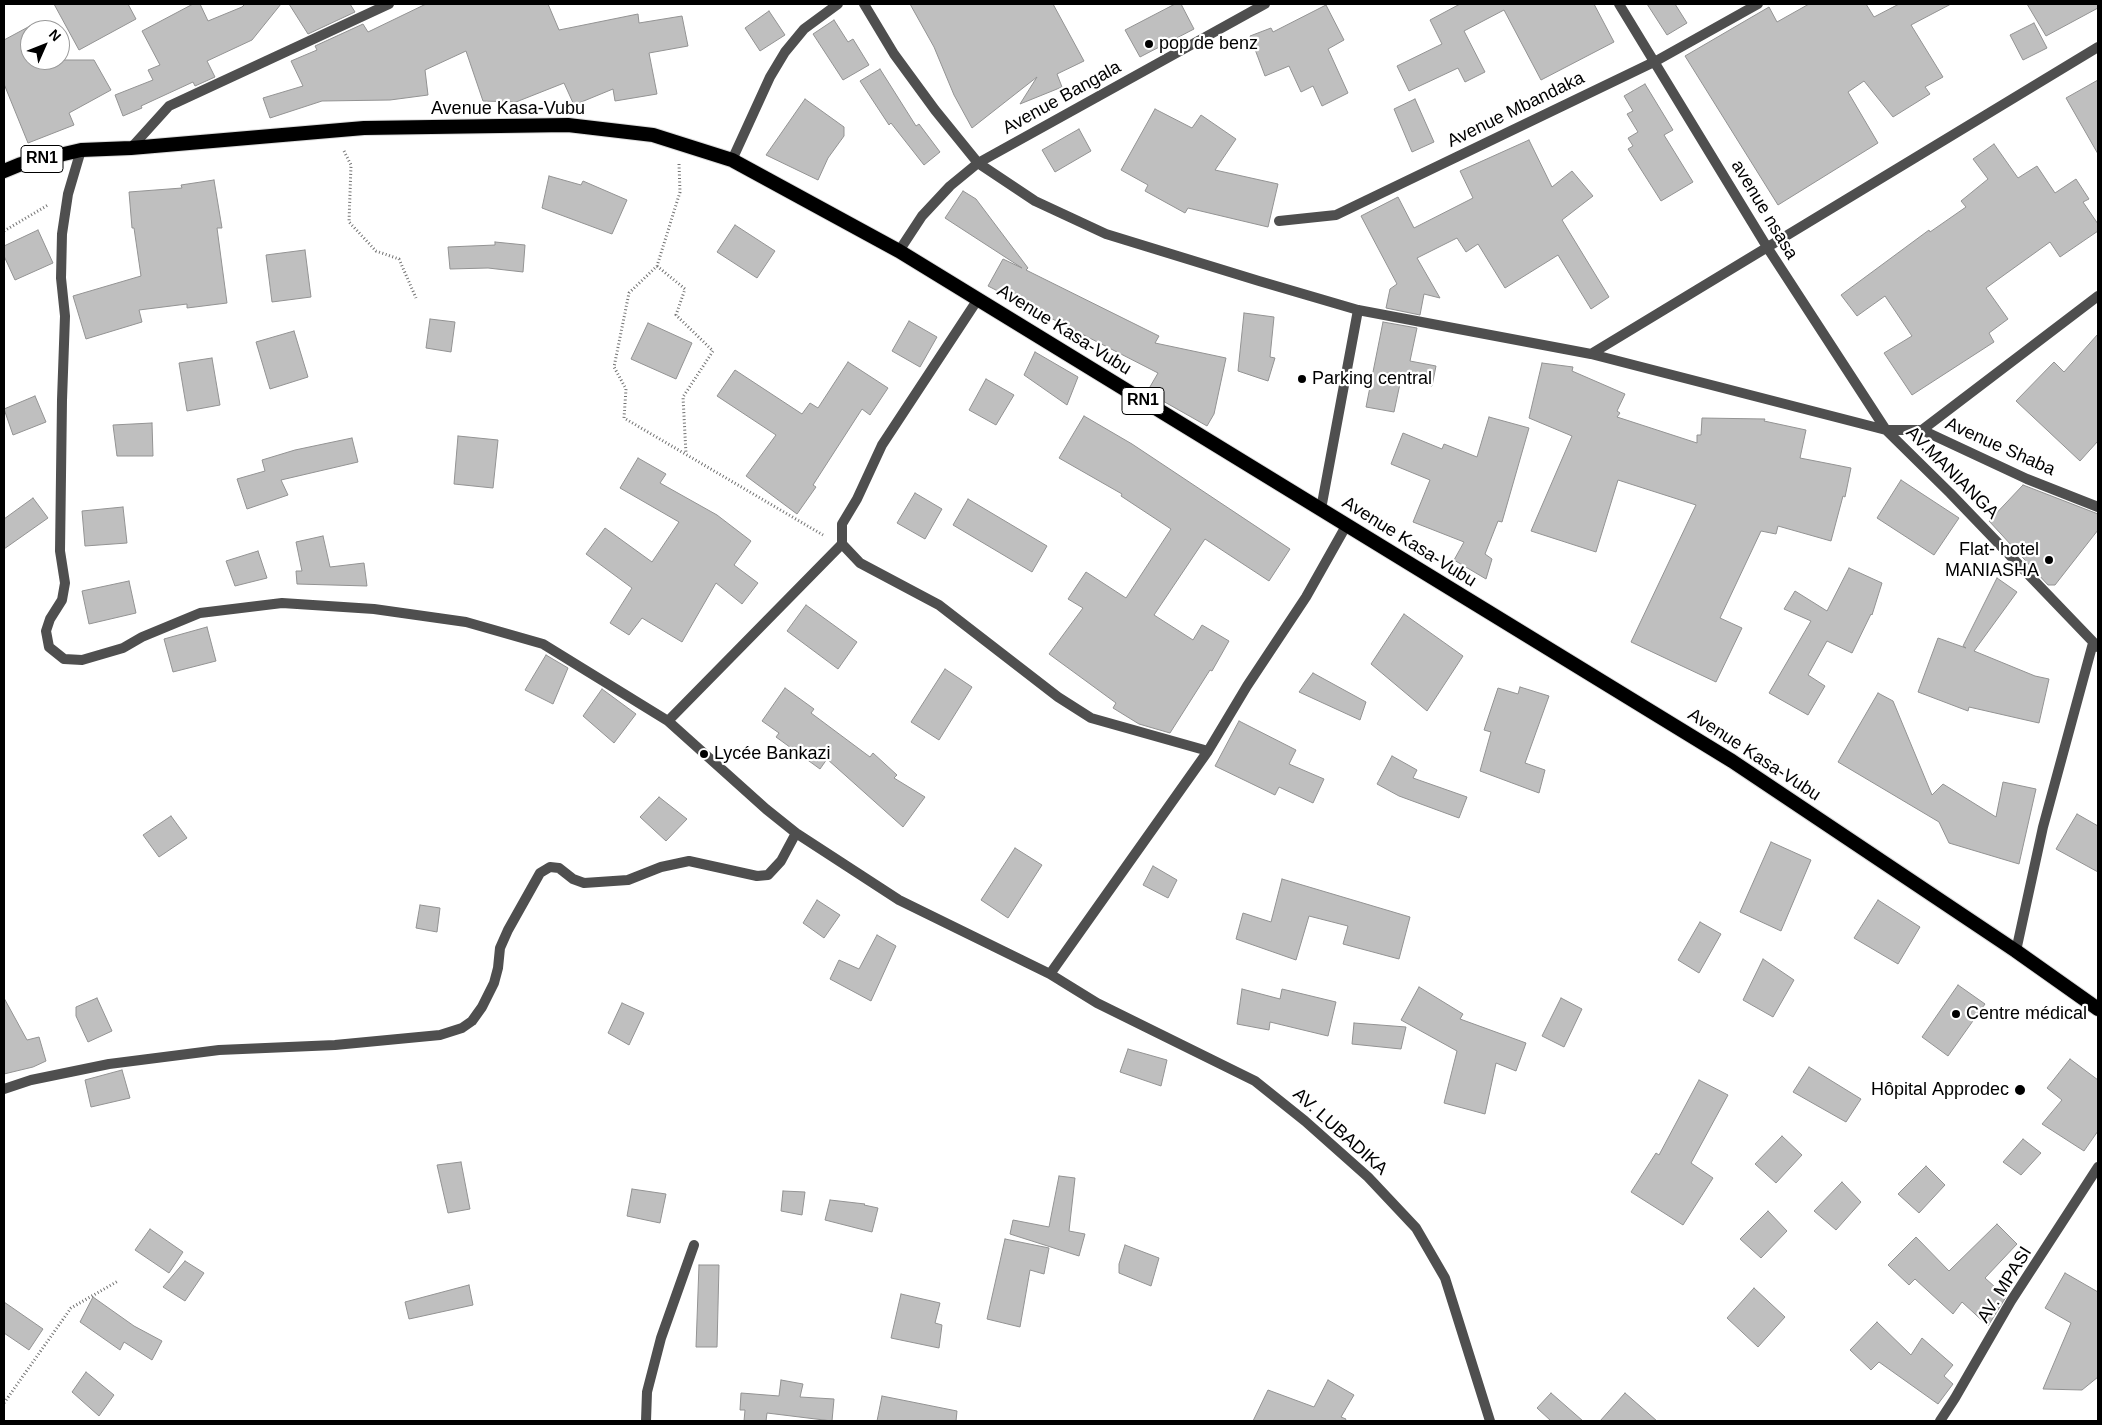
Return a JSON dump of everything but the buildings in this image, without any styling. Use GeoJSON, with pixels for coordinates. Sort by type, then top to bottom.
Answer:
{"type":"FeatureCollection","features":[{"type":"Feature","properties":{"kind":"highway","name":"Avenue Kasa-Vubu"},"geometry":{"type":"LineString","coordinates":[[81,150],[131,148],[364,128],[568,125],[652,135],[732,160],[899,251],[1732,761],[2016,951],[2098,1009]]}},
{"type":"Feature","properties":{"kind":"highway","name":"RN1"},"geometry":{"type":"LineString","coordinates":[[4,171],[21,164],[81,150]]}},
{"type":"Feature","properties":{"kind":"street"},"geometry":{"type":"LineString","coordinates":[[131,148],[169,106],[389,4]]}},
{"type":"Feature","properties":{"kind":"street"},"geometry":{"type":"LineString","coordinates":[[732,160],[770,77],[786,52],[804,29],[838,4]]}},
{"type":"Feature","properties":{"kind":"street","name":"Avenue Shaba"},"geometry":{"type":"LineString","coordinates":[[864,4],[894,54],[934,110],[978,162],[1035,201],[1106,234],[1259,282],[1358,310],[1591,354],[1886,430],[1922,430],[2027,479],[2098,507]]}},
{"type":"Feature","properties":{"kind":"street","name":"Avenue Bangala"},"geometry":{"type":"LineString","coordinates":[[899,251],[922,216],[950,186],[978,162],[1265,4]]}},
{"type":"Feature","properties":{"kind":"street","name":"avenue nsasa"},"geometry":{"type":"LineString","coordinates":[[1619,4],[1767,247],[1886,430]]}},
{"type":"Feature","properties":{"kind":"street","name":"Avenue Mbandaka"},"geometry":{"type":"LineString","coordinates":[[1279,221],[1336,215],[1656,62],[1758,4]]}},
{"type":"Feature","properties":{"kind":"street"},"geometry":{"type":"LineString","coordinates":[[1591,354],[2098,47]]}},
{"type":"Feature","properties":{"kind":"street","name":"AV. LUBADIKA"},"geometry":{"type":"LineString","coordinates":[[81,150],[68,194],[62,234],[61,278],[65,316],[60,551],[65,583],[62,600],[50,619],[46,632],[49,647],[64,659],[82,660],[123,648],[142,637],[200,613],[282,603],[374,608],[466,622],[544,644],[668,721],[766,809],[796,833],[899,900],[1050,974],[1097,1002],[1255,1081],[1305,1121],[1368,1177],[1416,1228],[1445,1278],[1490,1421]]}},
{"type":"Feature","properties":{"kind":"street"},"geometry":{"type":"LineString","coordinates":[[1922,430],[2098,296]]}},
{"type":"Feature","properties":{"kind":"street"},"geometry":{"type":"LineString","coordinates":[[978,299],[882,445],[857,500],[842,524],[842,544],[860,563],[939,605],[1058,697],[1091,718],[1208,751]]}},
{"type":"Feature","properties":{"kind":"street"},"geometry":{"type":"LineString","coordinates":[[1321,509],[1358,310]]}},
{"type":"Feature","properties":{"kind":"street","name":"AV.MANIANGA"},"geometry":{"type":"LineString","coordinates":[[1886,430],[1950,493],[2096,645]]}},
{"type":"Feature","properties":{"kind":"street"},"geometry":{"type":"LineString","coordinates":[[1050,974],[1208,751],[1247,686],[1306,597],[1346,526]]}},
{"type":"Feature","properties":{"kind":"street"},"geometry":{"type":"LineString","coordinates":[[668,721],[842,544]]}},
{"type":"Feature","properties":{"kind":"street"},"geometry":{"type":"LineString","coordinates":[[2016,951],[2043,827],[2096,645]]}},
{"type":"Feature","properties":{"kind":"street"},"geometry":{"type":"LineString","coordinates":[[4,1089],[31,1080],[108,1064],[210,1051],[335,1045],[440,1035],[462,1028],[472,1021],[482,1007],[494,983],[500,948],[508,930],[540,873],[550,867],[559,868],[574,879],[584,883],[628,880],[661,867],[689,861],[757,876],[768,874],[781,861],[796,833]]}},
{"type":"Feature","properties":{"kind":"street","name":"AV. MPASI"},"geometry":{"type":"LineString","coordinates":[[1940,1421],[2011,1302],[2098,1167]]}},
{"type":"Feature","properties":{"kind":"street"},"geometry":{"type":"LineString","coordinates":[[646,1421],[647,1392],[661,1338],[694,1245]]}},
{"type":"Feature","properties":{"kind":"path"},"geometry":{"type":"LineString","coordinates":[[332,131],[351,165],[349,222],[376,251],[399,259],[416,298]]}},
{"type":"Feature","properties":{"kind":"path"},"geometry":{"type":"LineString","coordinates":[[678,143],[680,192],[657,266],[629,292],[614,367],[626,389],[624,418],[806,526],[842,544]]}},
{"type":"Feature","properties":{"kind":"path"},"geometry":{"type":"LineString","coordinates":[[4,231],[68,194]]}},
{"type":"Feature","properties":{"kind":"path"},"geometry":{"type":"LineString","coordinates":[[657,266],[685,289],[676,315],[713,351],[683,397],[686,454]]}},
{"type":"Feature","properties":{"kind":"path"},"geometry":{"type":"LineString","coordinates":[[4,1403],[71,1308],[118,1280]]}},
{"type":"Feature","properties":{"kind":"place","name":"pop de benz"},"geometry":{"type":"Point","coordinates":[1149,44]}},
{"type":"Feature","properties":{"kind":"place","name":"Parking central"},"geometry":{"type":"Point","coordinates":[1302,379]}},
{"type":"Feature","properties":{"kind":"place","name":"Flat- hotel MANIASHA"},"geometry":{"type":"Point","coordinates":[2049,560]}},
{"type":"Feature","properties":{"kind":"place","name":"Lycée Bankazi"},"geometry":{"type":"Point","coordinates":[704,754]}},
{"type":"Feature","properties":{"kind":"place","name":"Centre médical"},"geometry":{"type":"Point","coordinates":[1956,1014]}},
{"type":"Feature","properties":{"kind":"place","name":"Hôpital Approdec"},"geometry":{"type":"Point","coordinates":[2020,1090]}}]}
